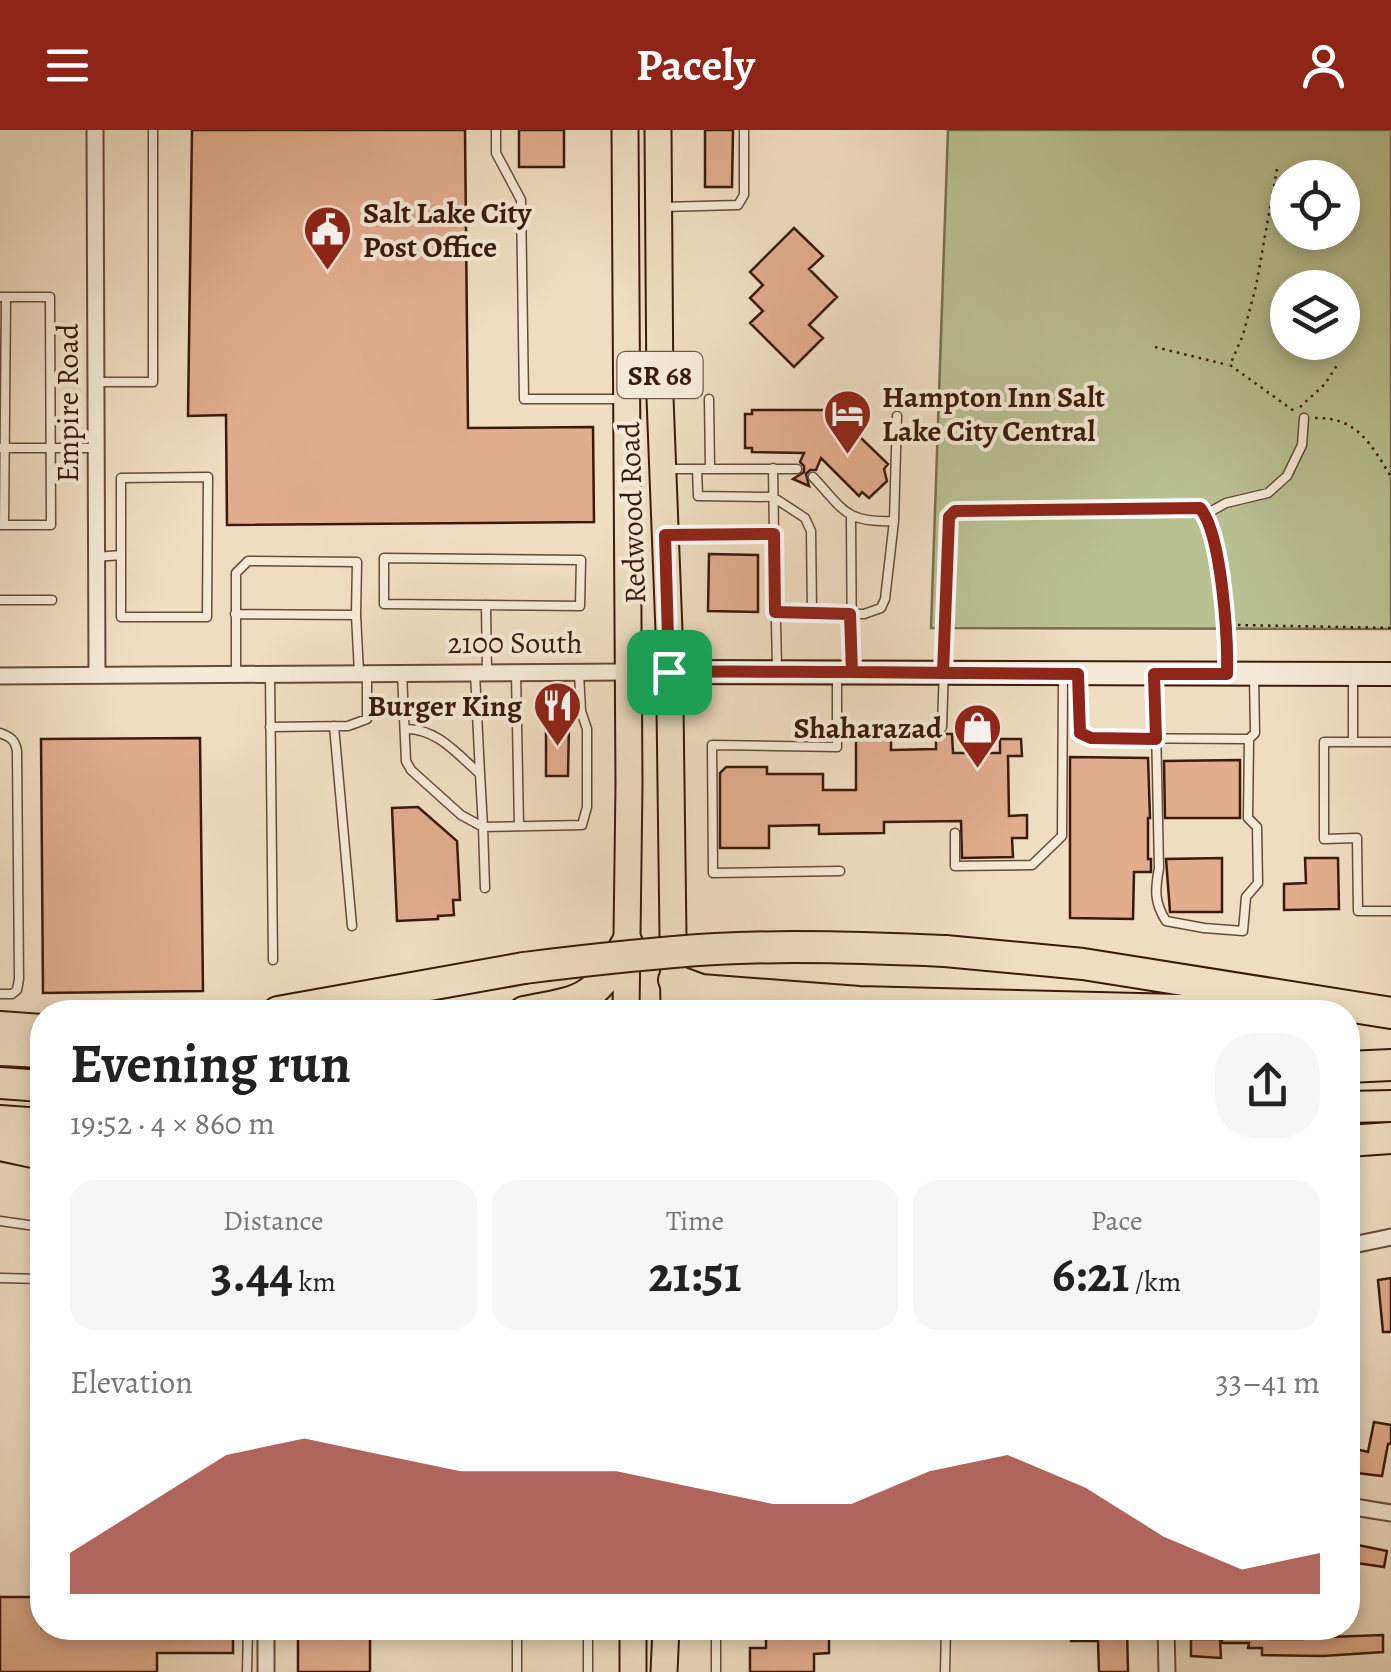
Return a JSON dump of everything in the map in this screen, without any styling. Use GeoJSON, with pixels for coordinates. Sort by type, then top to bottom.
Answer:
{"type":"FeatureCollection","features":[{"type":"Feature","properties":{"kind":"highway"},"geometry":{"type":"LineString","coordinates":[[579,1000],[602,982],[628,943]]}},
{"type":"Feature","properties":{"kind":"highway"},"geometry":{"type":"LineString","coordinates":[[345,1000],[524,968],[627,956],[717,949],[835,947],[1083,964],[1296,1000]]}},
{"type":"Feature","properties":{"kind":"highway"},"geometry":{"type":"LineString","coordinates":[[674,980],[701,990],[833,1000]]}},
{"type":"Feature","properties":{"kind":"highway"},"geometry":{"type":"LineString","coordinates":[[1360,1011],[1391,1016]]}},
{"type":"Feature","properties":{"kind":"highway"},"geometry":{"type":"LineString","coordinates":[[1360,1017],[1391,1016]]}},
{"type":"Feature","properties":{"kind":"highway"},"geometry":{"type":"LineString","coordinates":[[0,1028],[30,1029]]}},
{"type":"Feature","properties":{"kind":"highway"},"geometry":{"type":"LineString","coordinates":[[0,1050],[30,1051]]}},
{"type":"Feature","properties":{"kind":"highway"},"geometry":{"type":"LineString","coordinates":[[1360,1067],[1391,1066]]}},
{"type":"Feature","properties":{"kind":"highway"},"geometry":{"type":"LineString","coordinates":[[0,1083],[30,1085]]}},
{"type":"Feature","properties":{"kind":"highway"},"geometry":{"type":"LineString","coordinates":[[1360,1107],[1391,1106]]}},
{"type":"Feature","properties":{"kind":"highway"},"geometry":{"type":"LineString","coordinates":[[0,1121],[30,1123]]}},
{"type":"Feature","properties":{"kind":"highway"},"geometry":{"type":"LineString","coordinates":[[1360,1140],[1391,1138]]}},
{"type":"Feature","properties":{"kind":"highway"},"geometry":{"type":"LineString","coordinates":[[0,1145],[30,1151]]}},
{"type":"Feature","properties":{"kind":"main road","name":"Redwood Road"},"geometry":{"type":"LineString","coordinates":[[625,130],[629,672],[626,1000]]}},
{"type":"Feature","properties":{"kind":"main road","name":"Redwood Road"},"geometry":{"type":"LineString","coordinates":[[658,130],[674,1000]]}},
{"type":"Feature","properties":{"kind":"main road"},"geometry":{"type":"LineString","coordinates":[[633,1640],[633,1672]]}},
{"type":"Feature","properties":{"kind":"main road"},"geometry":{"type":"LineString","coordinates":[[664,1672],[665,1640]]}},
{"type":"Feature","properties":{"kind":"street","name":"Empire Road"},"geometry":{"type":"LineString","coordinates":[[95,130],[96,675]]}},
{"type":"Feature","properties":{"kind":"street","name":"2100 South"},"geometry":{"type":"LineString","coordinates":[[0,676],[516,672],[1391,674]]}},
{"type":"Feature","properties":{"kind":"street"},"geometry":{"type":"LineString","coordinates":[[1360,1243],[1391,1237]]}},
{"type":"Feature","properties":{"kind":"street"},"geometry":{"type":"LineString","coordinates":[[1360,1508],[1391,1512]]}},
{"type":"Feature","properties":{"kind":"street"},"geometry":{"type":"LineString","coordinates":[[266,1640],[266,1672]]}},
{"type":"Feature","properties":{"kind":"street"},"geometry":{"type":"LineString","coordinates":[[1166,1640],[1167,1672]]}},
{"type":"Feature","properties":{"kind":"lane"},"geometry":{"type":"LineString","coordinates":[[96,382],[153,382],[153,130]]}},
{"type":"Feature","properties":{"kind":"lane"},"geometry":{"type":"LineString","coordinates":[[496,130],[496,153],[522,200],[524,399],[626,399]]}},
{"type":"Feature","properties":{"kind":"lane"},"geometry":{"type":"LineString","coordinates":[[658,206],[738,205],[744,195],[744,130]]}},
{"type":"Feature","properties":{"kind":"lane"},"geometry":{"type":"LineString","coordinates":[[3,297],[50,297],[51,525],[2,525],[3,448],[3,297]]}},
{"type":"Feature","properties":{"kind":"lane"},"geometry":{"type":"LineString","coordinates":[[710,399],[710,468]]}},
{"type":"Feature","properties":{"kind":"lane"},"geometry":{"type":"LineString","coordinates":[[775,612],[850,614],[880,608],[885,599],[894,521],[897,416]]}},
{"type":"Feature","properties":{"kind":"lane"},"geometry":{"type":"LineString","coordinates":[[1206,514],[1226,503],[1268,493],[1286,476],[1302,445],[1304,418]]}},
{"type":"Feature","properties":{"kind":"lane"},"geometry":{"type":"LineString","coordinates":[[3,448],[96,448]]}},
{"type":"Feature","properties":{"kind":"lane"},"geometry":{"type":"LineString","coordinates":[[697,468],[698,496],[773,496],[805,518],[811,531],[812,614]]}},
{"type":"Feature","properties":{"kind":"lane"},"geometry":{"type":"LineString","coordinates":[[773,468],[777,672]]}},
{"type":"Feature","properties":{"kind":"lane"},"geometry":{"type":"LineString","coordinates":[[662,469],[797,470]]}},
{"type":"Feature","properties":{"kind":"lane"},"geometry":{"type":"LineString","coordinates":[[208,477],[207,616],[121,616],[121,555],[121,478],[208,477]]}},
{"type":"Feature","properties":{"kind":"lane"},"geometry":{"type":"LineString","coordinates":[[813,477],[851,516],[868,522],[894,521]]}},
{"type":"Feature","properties":{"kind":"lane"},"geometry":{"type":"LineString","coordinates":[[942,727],[949,517],[955,511],[1200,508],[1206,514],[1219,567],[1226,619],[1227,674]]}},
{"type":"Feature","properties":{"kind":"lane"},"geometry":{"type":"LineString","coordinates":[[840,871],[713,873],[712,746],[838,747],[850,614],[851,516]]}},
{"type":"Feature","properties":{"kind":"lane"},"geometry":{"type":"LineString","coordinates":[[665,535],[774,534]]}},
{"type":"Feature","properties":{"kind":"lane"},"geometry":{"type":"LineString","coordinates":[[96,557],[121,555]]}},
{"type":"Feature","properties":{"kind":"lane"},"geometry":{"type":"LineString","coordinates":[[384,558],[581,560],[580,606],[486,605],[384,604],[384,558]]}},
{"type":"Feature","properties":{"kind":"lane"},"geometry":{"type":"LineString","coordinates":[[236,674],[236,573],[248,561],[357,562],[356,615],[368,719],[348,726],[270,727]]}},
{"type":"Feature","properties":{"kind":"lane"},"geometry":{"type":"LineString","coordinates":[[0,600],[52,600]]}},
{"type":"Feature","properties":{"kind":"lane"},"geometry":{"type":"LineString","coordinates":[[485,888],[480,774],[486,605]]}},
{"type":"Feature","properties":{"kind":"lane"},"geometry":{"type":"LineString","coordinates":[[235,614],[356,615]]}},
{"type":"Feature","properties":{"kind":"lane"},"geometry":{"type":"LineString","coordinates":[[516,672],[518,826]]}},
{"type":"Feature","properties":{"kind":"lane"},"geometry":{"type":"LineString","coordinates":[[402,673],[406,761],[411,770],[462,815],[483,827],[582,824],[586,807],[587,728],[580,711],[580,672]]}},
{"type":"Feature","properties":{"kind":"lane"},"geometry":{"type":"LineString","coordinates":[[270,674],[273,960]]}},
{"type":"Feature","properties":{"kind":"lane"},"geometry":{"type":"LineString","coordinates":[[1071,674],[1080,733],[1091,738],[1249,739]]}},
{"type":"Feature","properties":{"kind":"lane"},"geometry":{"type":"LineString","coordinates":[[955,833],[955,866],[1032,866],[1062,836],[1071,674]]}},
{"type":"Feature","properties":{"kind":"lane"},"geometry":{"type":"LineString","coordinates":[[1154,674],[1157,908],[1166,921],[1242,931],[1246,897],[1258,884],[1257,827],[1248,818],[1249,739],[1255,732],[1254,674]]}},
{"type":"Feature","properties":{"kind":"lane"},"geometry":{"type":"LineString","coordinates":[[1352,674],[1353,742]]}},
{"type":"Feature","properties":{"kind":"lane"},"geometry":{"type":"LineString","coordinates":[[334,726],[352,926]]}},
{"type":"Feature","properties":{"kind":"lane"},"geometry":{"type":"LineString","coordinates":[[405,730],[428,732],[480,774]]}},
{"type":"Feature","properties":{"kind":"lane"},"geometry":{"type":"LineString","coordinates":[[0,733],[10,736],[17,751],[18,979],[17,990],[0,994]]}},
{"type":"Feature","properties":{"kind":"lane"},"geometry":{"type":"LineString","coordinates":[[1391,742],[1324,742],[1324,839],[1357,838],[1358,911],[1391,911]]}},
{"type":"Feature","properties":{"kind":"lane"},"geometry":{"type":"LineString","coordinates":[[0,1221],[30,1225]]}},
{"type":"Feature","properties":{"kind":"lane"},"geometry":{"type":"LineString","coordinates":[[0,1278],[30,1279]]}},
{"type":"Feature","properties":{"kind":"lane"},"geometry":{"type":"LineString","coordinates":[[247,1672],[248,1640]]}},
{"type":"Feature","properties":{"kind":"lane"},"geometry":{"type":"LineString","coordinates":[[517,1640],[517,1672]]}},
{"type":"Feature","properties":{"kind":"lane"},"geometry":{"type":"LineString","coordinates":[[588,1640],[588,1672]]}},
{"type":"Feature","properties":{"kind":"lane"},"geometry":{"type":"LineString","coordinates":[[716,1640],[716,1672]]}},
{"type":"Feature","properties":{"kind":"lane"},"geometry":{"type":"LineString","coordinates":[[945,1672],[946,1640]]}},
{"type":"Feature","properties":{"kind":"path"},"geometry":{"type":"LineString","coordinates":[[1230,366],[1256,286],[1270,204]]}},
{"type":"Feature","properties":{"kind":"path"},"geometry":{"type":"LineString","coordinates":[[1155,346],[1230,366],[1295,412],[1316,394],[1338,362]]}},
{"type":"Feature","properties":{"kind":"path"},"geometry":{"type":"LineString","coordinates":[[1304,418],[1338,418],[1357,430],[1391,477]]}},
{"type":"Feature","properties":{"kind":"path"},"geometry":{"type":"LineString","coordinates":[[1226,619],[1240,627],[1391,628]]}},
{"type":"Feature","properties":{"kind":"green space"},"geometry":{"type":"Polygon","coordinates":[[[948,130],[1391,130],[1391,629],[931,628],[948,130]]]}},
{"type":"Feature","properties":{"kind":"building","name":"Salt Lake City Post Office"},"geometry":{"type":"Polygon","coordinates":[[[192,130],[465,130],[468,428],[593,427],[594,522],[227,525],[226,415],[188,416],[192,130]]]}},
{"type":"Feature","properties":{"kind":"building"},"geometry":{"type":"Polygon","coordinates":[[[519,130],[564,130],[564,167],[519,167],[519,130]]]}},
{"type":"Feature","properties":{"kind":"building"},"geometry":{"type":"Polygon","coordinates":[[[705,130],[733,130],[732,187],[705,187],[705,130]]]}},
{"type":"Feature","properties":{"kind":"building"},"geometry":{"type":"Polygon","coordinates":[[[794,228],[823,256],[809,269],[837,297],[809,325],[823,338],[794,367],[750,323],[763,311],[750,298],[763,285],[750,272],[794,228]]]}},
{"type":"Feature","properties":{"kind":"building","name":"Hampton Inn Salt Lake City Central"},"geometry":{"type":"Polygon","coordinates":[[[752,410],[832,410],[888,464],[884,469],[887,481],[869,498],[862,492],[859,496],[821,458],[816,470],[806,474],[809,486],[793,479],[804,472],[800,462],[804,453],[752,452],[752,448],[745,448],[745,414],[752,414],[752,410]]]}},
{"type":"Feature","properties":{"kind":"building"},"geometry":{"type":"Polygon","coordinates":[[[709,554],[758,555],[758,612],[708,611],[709,554]]]}},
{"type":"Feature","properties":{"kind":"building"},"geometry":{"type":"Polygon","coordinates":[[[546,723],[569,723],[568,776],[546,776],[546,723]]]}},
{"type":"Feature","properties":{"kind":"building"},"geometry":{"type":"Polygon","coordinates":[[[856,729],[891,729],[891,750],[936,749],[936,734],[952,734],[953,753],[1000,753],[1000,739],[1021,739],[1022,756],[1008,756],[1009,816],[1027,815],[1027,838],[1012,838],[1013,857],[962,858],[961,821],[884,822],[884,833],[819,834],[819,825],[769,826],[769,848],[720,848],[720,773],[726,767],[767,767],[767,774],[823,774],[823,790],[856,790],[856,729]]]}},
{"type":"Feature","properties":{"kind":"building"},"geometry":{"type":"Polygon","coordinates":[[[200,738],[203,991],[43,993],[41,739],[200,738]]]}},
{"type":"Feature","properties":{"kind":"building"},"geometry":{"type":"Polygon","coordinates":[[[1070,757],[1148,758],[1151,872],[1134,872],[1133,919],[1070,918],[1070,757]]]}},
{"type":"Feature","properties":{"kind":"building"},"geometry":{"type":"Polygon","coordinates":[[[1240,760],[1240,818],[1165,818],[1164,761],[1240,760]]]}},
{"type":"Feature","properties":{"kind":"building"},"geometry":{"type":"Polygon","coordinates":[[[418,807],[457,841],[460,900],[453,900],[454,915],[397,921],[392,808],[418,807]]]}},
{"type":"Feature","properties":{"kind":"building"},"geometry":{"type":"Polygon","coordinates":[[[1222,858],[1222,912],[1170,912],[1166,859],[1222,858]]]}},
{"type":"Feature","properties":{"kind":"building"},"geometry":{"type":"Polygon","coordinates":[[[1305,858],[1338,858],[1339,909],[1284,910],[1284,884],[1306,883],[1305,858]]]}},
{"type":"Feature","properties":{"kind":"building"},"geometry":{"type":"Polygon","coordinates":[[[1391,1278],[1391,1332],[1383,1332],[1378,1280],[1391,1278]]]}},
{"type":"Feature","properties":{"kind":"building"},"geometry":{"type":"Polygon","coordinates":[[[1374,1422],[1391,1425],[1391,1444],[1382,1476],[1360,1473],[1360,1450],[1368,1452],[1374,1422]]]}},
{"type":"Feature","properties":{"kind":"building"},"geometry":{"type":"Polygon","coordinates":[[[1360,1545],[1387,1551],[1384,1567],[1360,1563],[1360,1545]]]}},
{"type":"Feature","properties":{"kind":"building"},"geometry":{"type":"Polygon","coordinates":[[[0,1597],[30,1597],[30,1640],[233,1640],[233,1653],[157,1653],[157,1672],[0,1672],[0,1597]]]}},
{"type":"Feature","properties":{"kind":"building"},"geometry":{"type":"Polygon","coordinates":[[[1383,1635],[1383,1652],[1262,1655],[1262,1648],[1248,1648],[1249,1643],[1222,1643],[1360,1640],[1360,1636],[1383,1635]]]}},
{"type":"Feature","properties":{"kind":"building"},"geometry":{"type":"Polygon","coordinates":[[[298,1640],[370,1640],[370,1672],[298,1672],[298,1640]]]}},
{"type":"Feature","properties":{"kind":"building"},"geometry":{"type":"Polygon","coordinates":[[[766,1640],[829,1640],[829,1653],[814,1654],[814,1672],[750,1672],[750,1648],[766,1648],[766,1640]]]}},
{"type":"Feature","properties":{"kind":"building"},"geometry":{"type":"Polygon","coordinates":[[[1127,1640],[1128,1672],[1099,1672],[1098,1641],[1071,1641],[1127,1640]]]}},
{"type":"Feature","properties":{"kind":"building"},"geometry":{"type":"Polygon","coordinates":[[[1191,1640],[1220,1640],[1221,1658],[1191,1656],[1191,1640]]]}},
{"type":"Feature","properties":{"kind":"place","name":"Salt Lake City Post Office"},"geometry":{"type":"Point","coordinates":[328,272]}},
{"type":"Feature","properties":{"kind":"place","name":"Hampton Inn Salt Lake City Central"},"geometry":{"type":"Point","coordinates":[847,456]}},
{"type":"Feature","properties":{"kind":"place","name":"Burger King"},"geometry":{"type":"Point","coordinates":[557,748]}},
{"type":"Feature","properties":{"kind":"place","name":"Shaharazad"},"geometry":{"type":"Point","coordinates":[977,770]}},
{"type":"Feature","properties":{"kind":"route"},"geometry":{"type":"LineString","coordinates":[[1200,508],[1206,514],[1219,567],[1228,632],[1227,674],[1154,674],[1156,739],[1091,738],[1080,733],[1078,674],[669,672],[665,535],[774,534],[775,612],[850,614],[852,672],[943,673],[949,517],[955,511],[1200,508]]}}]}
